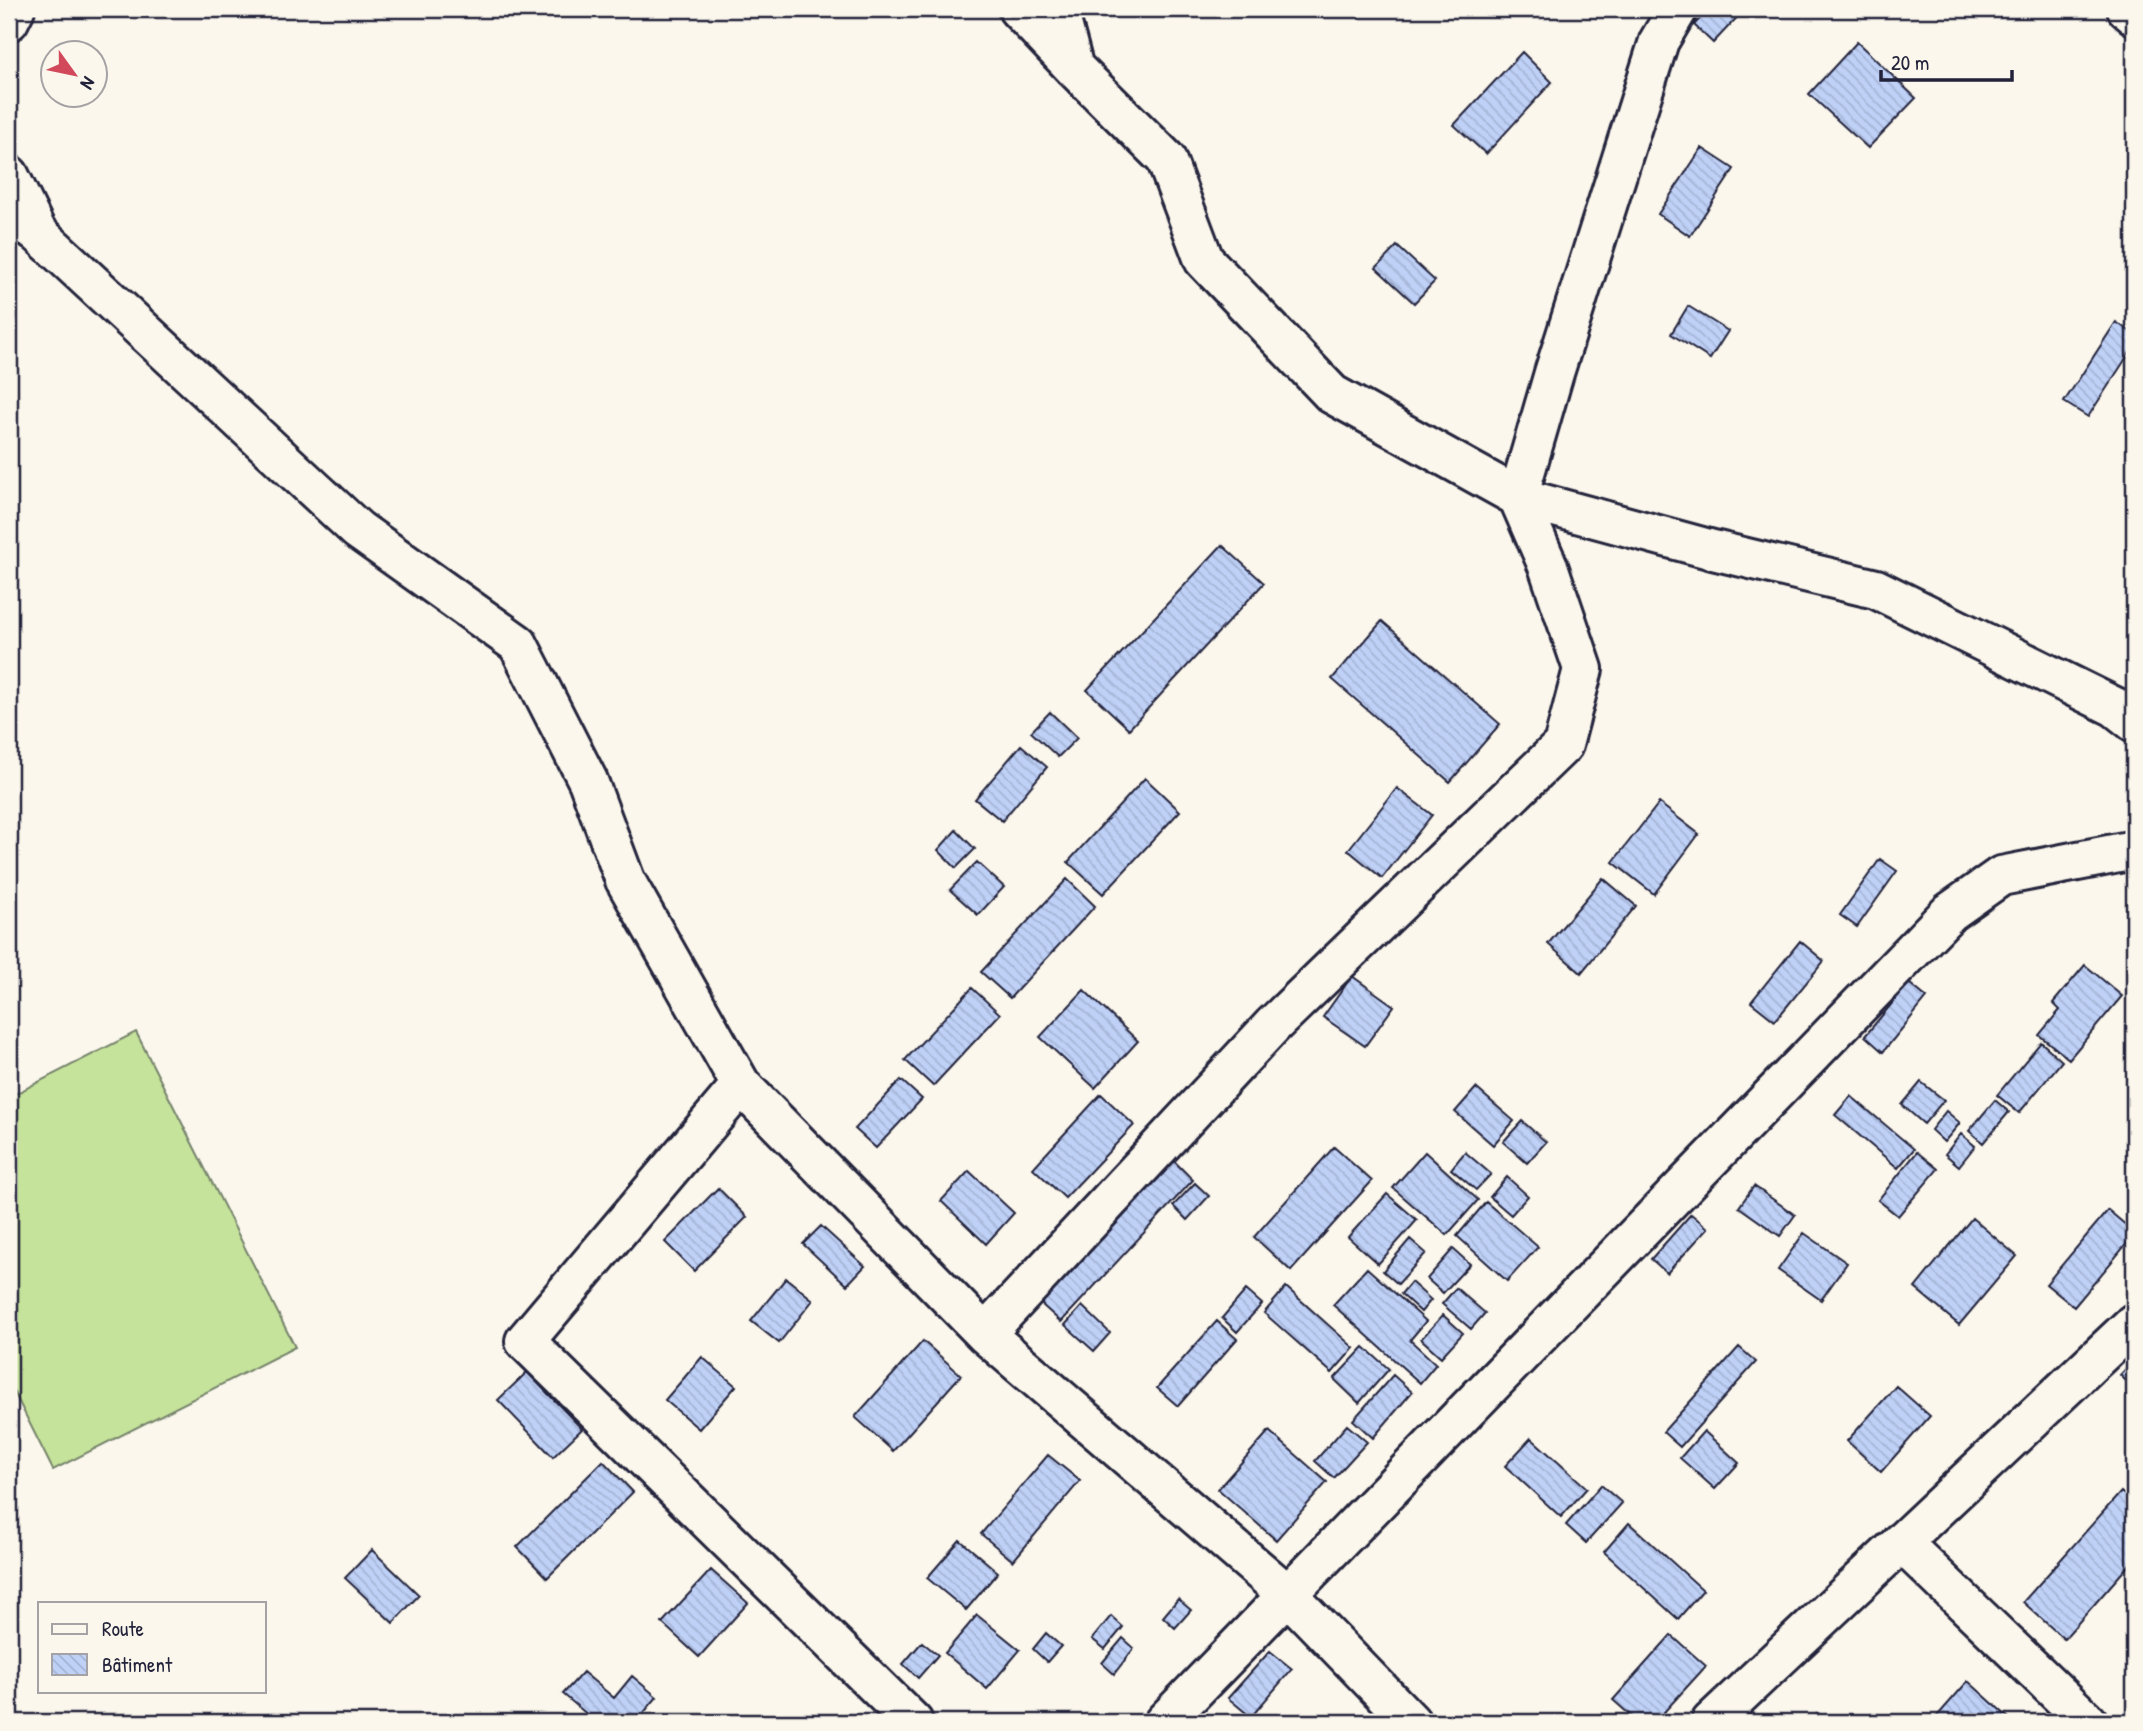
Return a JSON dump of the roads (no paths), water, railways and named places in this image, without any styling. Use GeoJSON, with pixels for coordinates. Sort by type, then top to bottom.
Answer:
{"type":"FeatureCollection","features":[{"type":"Feature","properties":{"kind":"street"},"geometry":{"type":"LineString","coordinates":[[9,21],[16,9]]}},
{"type":"Feature","properties":{"kind":"street"},"geometry":{"type":"LineString","coordinates":[[1018,9],[1166,159],[1204,260],[1332,394],[1518,497],[1713,550],[1877,589],[2115,707],[2134,722]]}},
{"type":"Feature","properties":{"kind":"street"},"geometry":{"type":"LineString","coordinates":[[1058,9],[1073,67]]}},
{"type":"Feature","properties":{"kind":"street"},"geometry":{"type":"LineString","coordinates":[[985,1334],[1273,1025],[1563,745],[1583,669],[1548,566],[1518,497],[1554,373],[1659,41],[1678,9]]}},
{"type":"Feature","properties":{"kind":"street"},"geometry":{"type":"LineString","coordinates":[[2127,9],[2134,15]]}},
{"type":"Feature","properties":{"kind":"street"},"geometry":{"type":"LineString","coordinates":[[9,175],[23,222],[358,530],[518,644],[588,781],[625,880],[741,1085],[985,1334],[1287,1594],[1411,1722]]}},
{"type":"Feature","properties":{"kind":"street"},"geometry":{"type":"LineString","coordinates":[[1164,1722],[1950,912],[2001,876],[2134,850]]}},
{"type":"Feature","properties":{"kind":"street"},"geometry":{"type":"LineString","coordinates":[[741,1085],[525,1341],[913,1722]]}},
{"type":"Feature","properties":{"kind":"street"},"geometry":{"type":"LineString","coordinates":[[1711,1722],[2134,1324]]}},
{"type":"Feature","properties":{"kind":"street"},"geometry":{"type":"LineString","coordinates":[[1901,1542],[2088,1722]]}}]}
